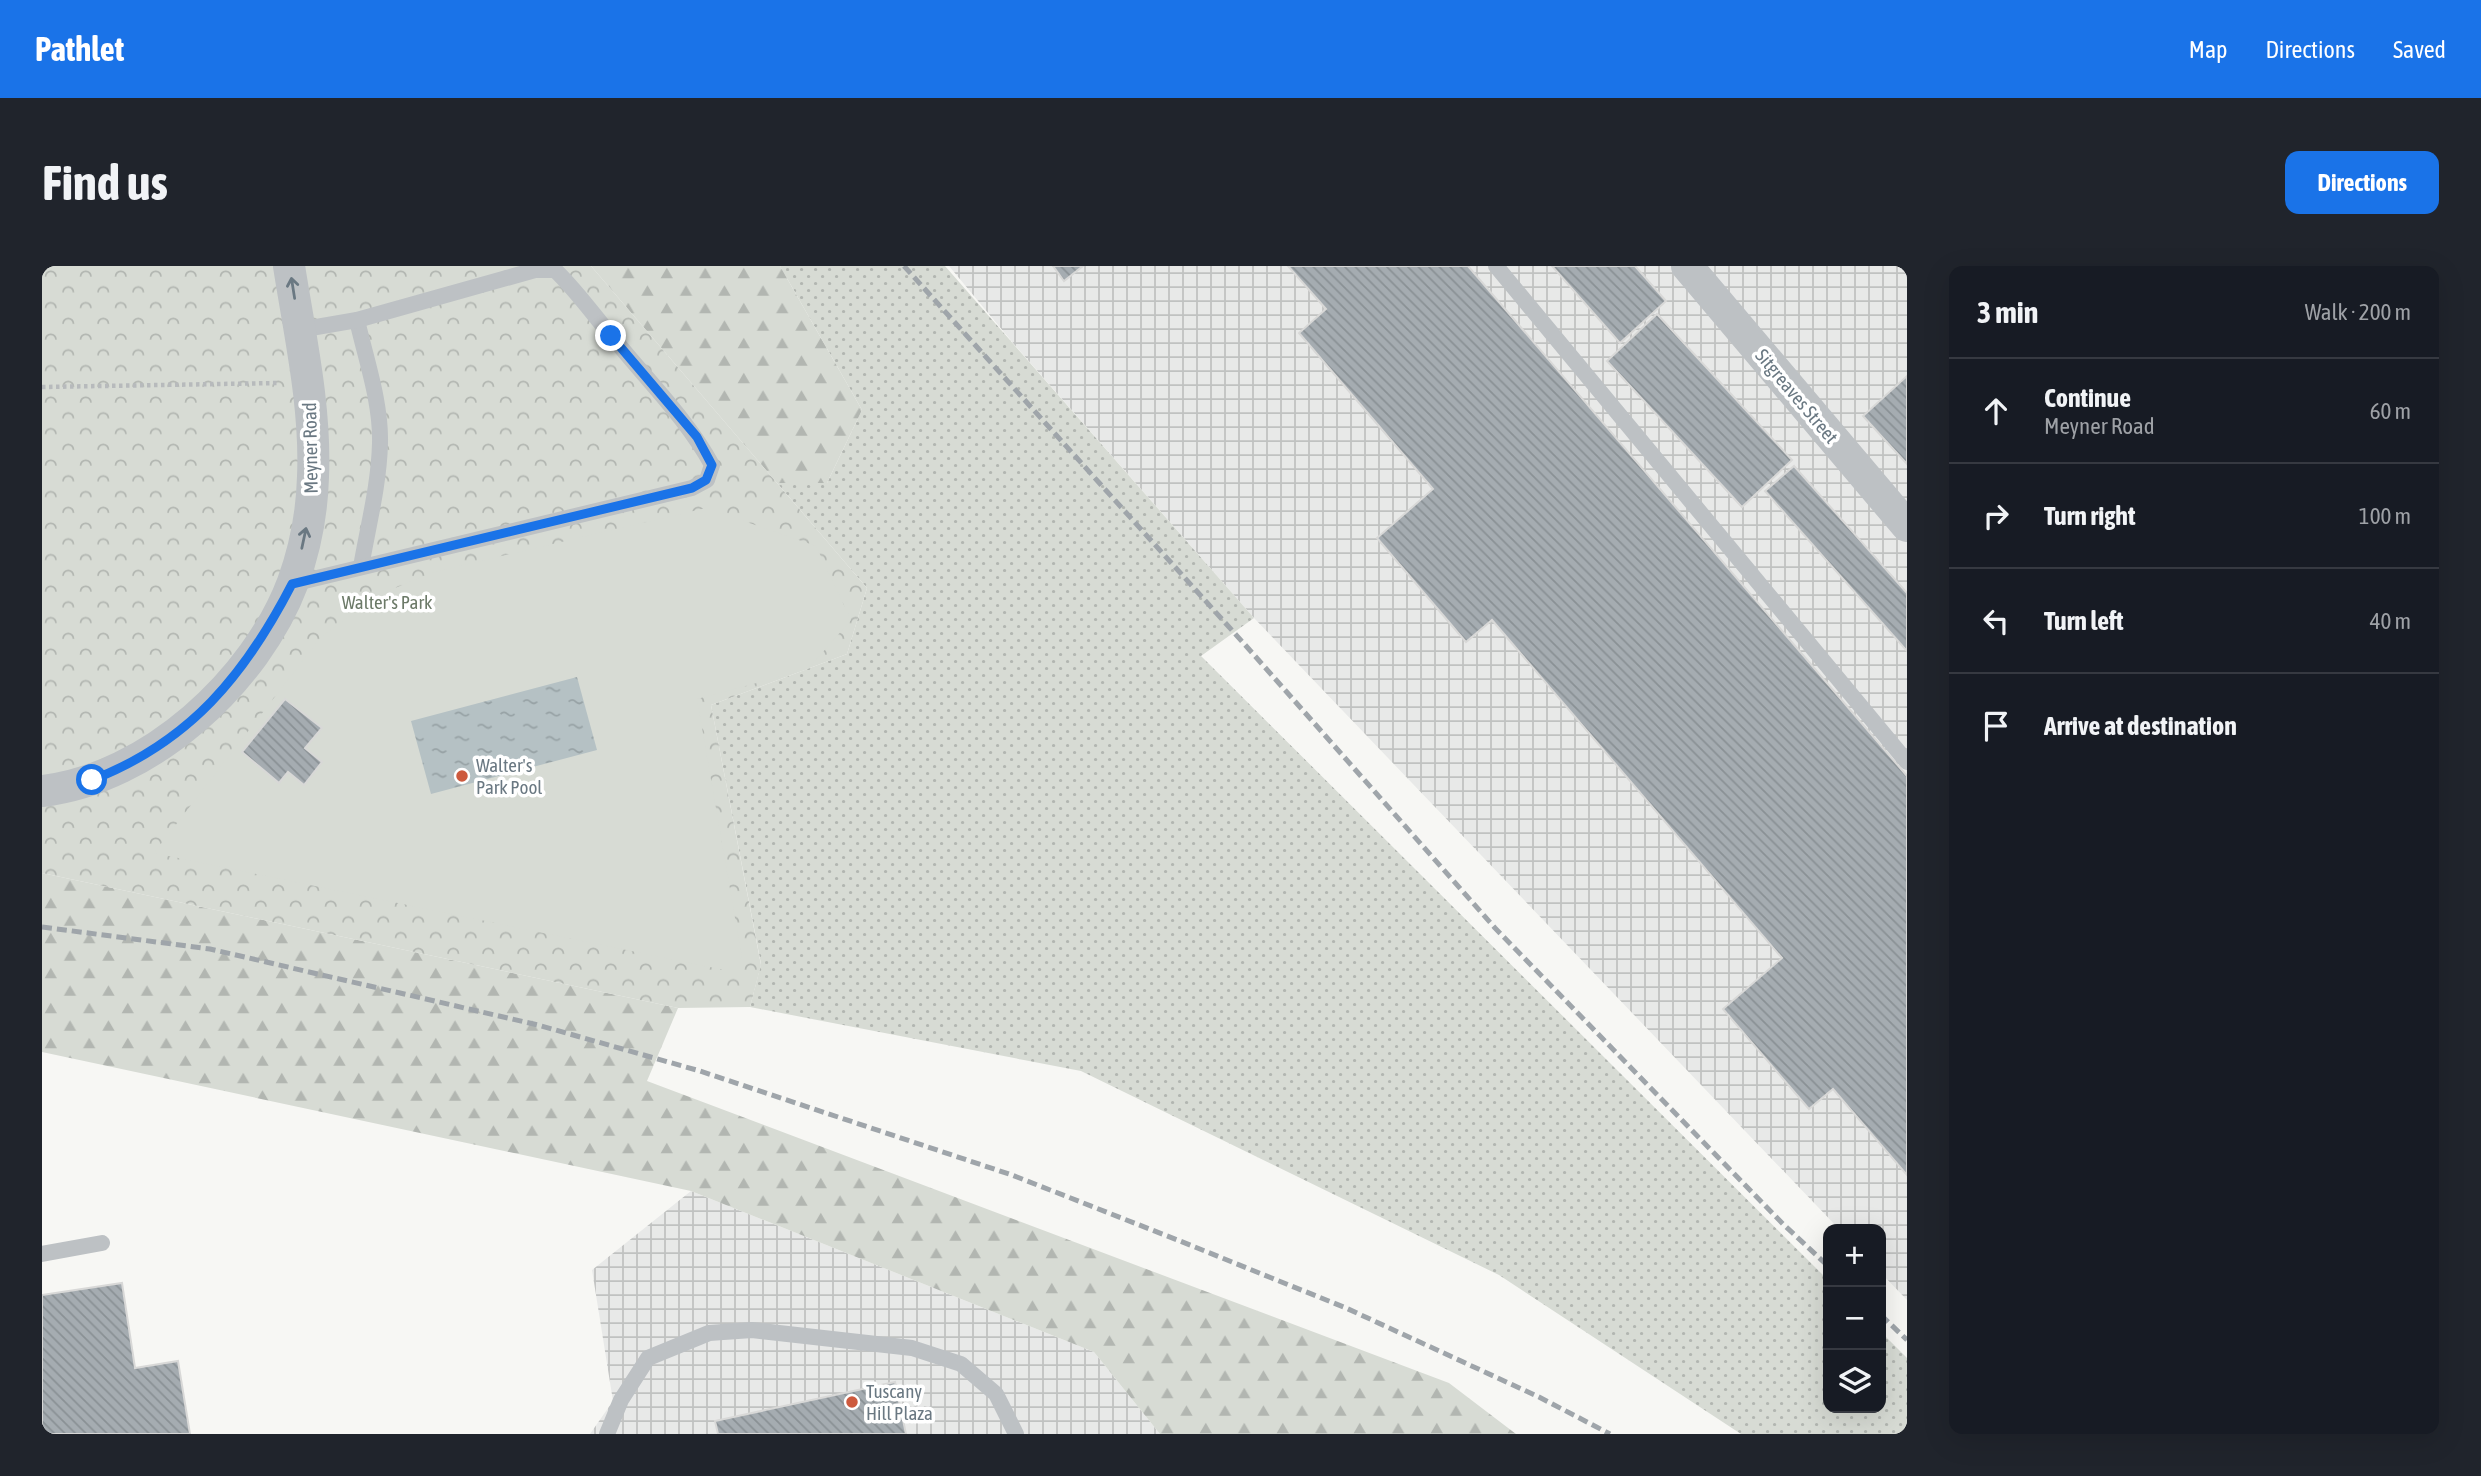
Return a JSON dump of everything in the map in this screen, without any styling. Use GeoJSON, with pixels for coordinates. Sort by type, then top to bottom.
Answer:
{"type":"FeatureCollection","features":[{"type":"Feature","properties":{"kind":"street","name":"Meyner Road"},"geometry":{"type":"LineString","coordinates":[[42,791],[92,780],[122,768],[150,752],[190,723],[222,692],[254,652],[292,584],[310,511],[314,449],[308,383],[289,266]]}},
{"type":"Feature","properties":{"kind":"street","name":"Sitgreaves Street"},"geometry":{"type":"LineString","coordinates":[[1687,266],[1907,526]]}},
{"type":"Feature","properties":{"kind":"lane"},"geometry":{"type":"LineString","coordinates":[[1496,266],[1907,762]]}},
{"type":"Feature","properties":{"kind":"lane"},"geometry":{"type":"LineString","coordinates":[[292,584],[692,488],[706,480],[712,465],[697,437],[572,286],[555,270],[536,270],[357,320],[299,330]]}},
{"type":"Feature","properties":{"kind":"lane"},"geometry":{"type":"LineString","coordinates":[[357,320],[376,404],[380,441],[377,485],[361,567]]}},
{"type":"Feature","properties":{"kind":"lane"},"geometry":{"type":"LineString","coordinates":[[42,1254],[102,1243]]}},
{"type":"Feature","properties":{"kind":"lane"},"geometry":{"type":"LineString","coordinates":[[607,1434],[621,1400],[648,1358],[709,1333],[752,1330],[912,1348],[961,1364],[996,1394],[1016,1434]]}},
{"type":"Feature","properties":{"kind":"path"},"geometry":{"type":"LineString","coordinates":[[42,387],[308,383]]}},
{"type":"Feature","properties":{"kind":"shaded area"},"geometry":{"type":"Polygon","coordinates":[[[949,266],[1907,266],[1907,1300],[1886,1278],[1886,1224],[1834,1224],[1254,618],[949,266]]]}},
{"type":"Feature","properties":{"kind":"shaded area"},"geometry":{"type":"Polygon","coordinates":[[[691,1191],[1094,1352],[1160,1434],[590,1434],[613,1401],[592,1270],[691,1191]]]}},
{"type":"Feature","properties":{"kind":"green space","name":"Walter's Park"},"geometry":{"type":"Polygon","coordinates":[[[42,266],[591,266],[867,588],[847,654],[711,705],[761,965],[750,1007],[678,1008],[42,873],[42,266]]]}},
{"type":"Feature","properties":{"kind":"green space"},"geometry":{"type":"Polygon","coordinates":[[[591,266],[780,266],[862,410],[827,483],[777,483],[591,266]]]}},
{"type":"Feature","properties":{"kind":"green space"},"geometry":{"type":"Polygon","coordinates":[[[780,266],[945,266],[1254,618],[1201,656],[1823,1275],[1823,1413],[1886,1413],[1886,1337],[1907,1358],[1907,1434],[1741,1434],[1499,1275],[1081,1071],[750,1007],[761,964],[711,705],[847,654],[867,588],[777,483],[827,483],[862,410],[780,266]]]}},
{"type":"Feature","properties":{"kind":"green space","name":"Walter's Park Pool"},"geometry":{"type":"Polygon","coordinates":[[[706,508],[816,546],[851,620],[808,669],[697,699],[742,958],[724,970],[154,853],[321,637],[378,595],[434,572],[706,508]]]}},
{"type":"Feature","properties":{"kind":"green space"},"geometry":{"type":"Polygon","coordinates":[[[42,873],[678,1008],[647,1081],[1449,1383],[1516,1434],[1160,1434],[1094,1352],[691,1191],[42,1052],[42,873]]]}},
{"type":"Feature","properties":{"kind":"water"},"geometry":{"type":"Polygon","coordinates":[[[577,677],[597,750],[431,794],[411,721],[577,677]]]}},
{"type":"Feature","properties":{"kind":"building"},"geometry":{"type":"Polygon","coordinates":[[[1053,266],[1083,266],[1064,281],[1053,266]]]}},
{"type":"Feature","properties":{"kind":"building"},"geometry":{"type":"Polygon","coordinates":[[[1288,266],[1468,266],[1907,776],[1907,1175],[1833,1089],[1809,1109],[1723,1009],[1782,958],[1492,620],[1466,642],[1377,538],[1433,489],[1299,333],[1326,309],[1288,266]]]}},
{"type":"Feature","properties":{"kind":"building"},"geometry":{"type":"Polygon","coordinates":[[[1552,266],[1635,266],[1666,301],[1620,343],[1552,266]]]}},
{"type":"Feature","properties":{"kind":"building"},"geometry":{"type":"Polygon","coordinates":[[[1657,314],[1792,460],[1742,507],[1607,361],[1657,314]]]}},
{"type":"Feature","properties":{"kind":"building"},"geometry":{"type":"Polygon","coordinates":[[[1907,376],[1907,464],[1863,416],[1907,376]]]}},
{"type":"Feature","properties":{"kind":"building"},"geometry":{"type":"Polygon","coordinates":[[[1794,466],[1907,593],[1907,651],[1765,491],[1794,466]]]}},
{"type":"Feature","properties":{"kind":"building"},"geometry":{"type":"Polygon","coordinates":[[[285,699],[322,728],[305,748],[322,762],[304,785],[288,772],[279,783],[242,752],[285,699]]]}},
{"type":"Feature","properties":{"kind":"building"},"geometry":{"type":"Polygon","coordinates":[[[122,1283],[135,1368],[178,1361],[190,1434],[42,1434],[42,1295],[122,1283]]]}},
{"type":"Feature","properties":{"kind":"building","name":"Tuscany Hill Plaza"},"geometry":{"type":"Polygon","coordinates":[[[895,1382],[906,1434],[718,1434],[715,1421],[895,1382]]]}},
{"type":"Feature","properties":{"kind":"railway"},"geometry":{"type":"LineString","coordinates":[[904,266],[1247,647],[1495,928],[1783,1224],[1823,1261]]}},
{"type":"Feature","properties":{"kind":"railway"},"geometry":{"type":"LineString","coordinates":[[42,927],[210,949],[538,1025],[700,1071],[1012,1175],[1180,1241],[1346,1308],[1539,1397],[1610,1434]]}},
{"type":"Feature","properties":{"kind":"railway"},"geometry":{"type":"LineString","coordinates":[[1886,1320],[1907,1340]]}},
{"type":"Feature","properties":{"kind":"place","name":"Walter's Park Pool"},"geometry":{"type":"Point","coordinates":[462,776]}},
{"type":"Feature","properties":{"kind":"place","name":"Tuscany Hill Plaza"},"geometry":{"type":"Point","coordinates":[852,1402]}},
{"type":"Feature","properties":{"kind":"route"},"geometry":{"type":"LineString","coordinates":[[92,780],[122,768],[150,752],[190,723],[222,692],[269,629],[292,584],[692,488],[706,480],[712,465],[697,437],[611,336]]}}]}
